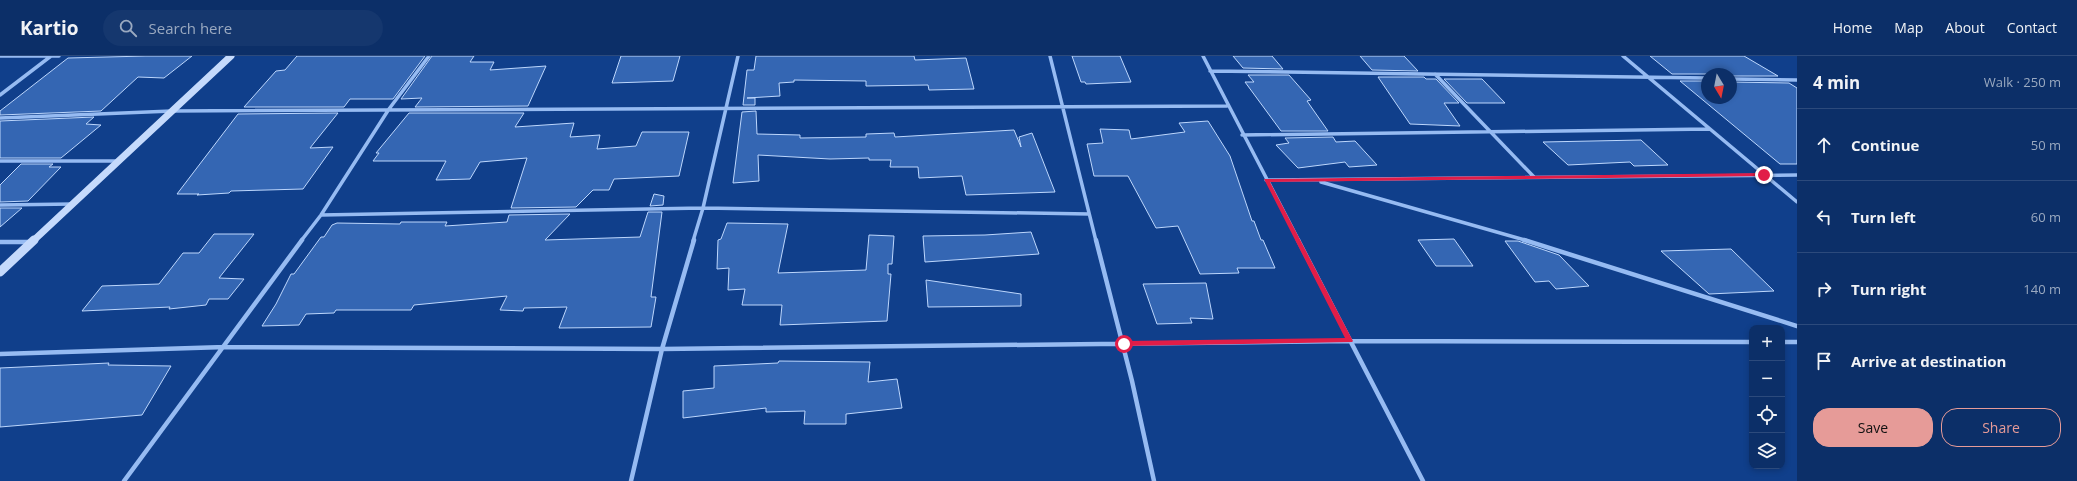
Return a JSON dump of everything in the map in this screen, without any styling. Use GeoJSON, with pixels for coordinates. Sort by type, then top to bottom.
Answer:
{"type":"FeatureCollection","features":[{"type":"Feature","properties":{"kind":"street"},"geometry":{"type":"LineString","coordinates":[[0,56],[59,56]]}},
{"type":"Feature","properties":{"kind":"street"},"geometry":{"type":"LineString","coordinates":[[0,94],[51,56]]}},
{"type":"Feature","properties":{"kind":"street"},"geometry":{"type":"LineString","coordinates":[[0,272],[231,56]]}},
{"type":"Feature","properties":{"kind":"street"},"geometry":{"type":"LineString","coordinates":[[124,481],[225,347],[321,215],[389,109],[429,56]]}},
{"type":"Feature","properties":{"kind":"street"},"geometry":{"type":"LineString","coordinates":[[631,481],[662,349],[703,208],[738,56]]}},
{"type":"Feature","properties":{"kind":"street"},"geometry":{"type":"LineString","coordinates":[[1050,56],[1064,106],[1089,214],[1144,425],[1154,481]]}},
{"type":"Feature","properties":{"kind":"street"},"geometry":{"type":"LineString","coordinates":[[1203,56],[1242,135],[1423,481]]}},
{"type":"Feature","properties":{"kind":"street"},"geometry":{"type":"LineString","coordinates":[[1623,56],[1797,202]]}},
{"type":"Feature","properties":{"kind":"street"},"geometry":{"type":"LineString","coordinates":[[1210,70],[1701,78]]}},
{"type":"Feature","properties":{"kind":"street"},"geometry":{"type":"LineString","coordinates":[[1435,74],[1534,177]]}},
{"type":"Feature","properties":{"kind":"street"},"geometry":{"type":"LineString","coordinates":[[1737,79],[1797,80]]}},
{"type":"Feature","properties":{"kind":"street"},"geometry":{"type":"LineString","coordinates":[[0,118],[172,111],[727,107],[1227,106]]}},
{"type":"Feature","properties":{"kind":"street"},"geometry":{"type":"LineString","coordinates":[[1242,135],[1710,129]]}},
{"type":"Feature","properties":{"kind":"street"},"geometry":{"type":"LineString","coordinates":[[0,161],[119,161]]}},
{"type":"Feature","properties":{"kind":"street"},"geometry":{"type":"LineString","coordinates":[[1266,180],[1797,175]]}},
{"type":"Feature","properties":{"kind":"street"},"geometry":{"type":"LineString","coordinates":[[1315,180],[1425,210],[1638,274],[1797,326]]}},
{"type":"Feature","properties":{"kind":"street"},"geometry":{"type":"LineString","coordinates":[[0,204],[73,204]]}},
{"type":"Feature","properties":{"kind":"street"},"geometry":{"type":"LineString","coordinates":[[321,215],[703,208],[1089,214]]}},
{"type":"Feature","properties":{"kind":"street"},"geometry":{"type":"LineString","coordinates":[[0,242],[33,242]]}},
{"type":"Feature","properties":{"kind":"street"},"geometry":{"type":"LineString","coordinates":[[0,354],[225,347],[662,349],[1349,341],[1749,342]]}},
{"type":"Feature","properties":{"kind":"street"},"geometry":{"type":"LineString","coordinates":[[1785,342],[1797,342]]}},
{"type":"Feature","properties":{"kind":"building"},"geometry":{"type":"Polygon","coordinates":[[[192,56],[164,78],[138,77],[101,111],[0,115],[0,111],[68,58],[192,56]]]}},
{"type":"Feature","properties":{"kind":"building"},"geometry":{"type":"Polygon","coordinates":[[[297,56],[425,56],[393,99],[350,99],[344,107],[244,107],[276,71],[285,70],[297,56]]]}},
{"type":"Feature","properties":{"kind":"building"},"geometry":{"type":"Polygon","coordinates":[[[432,56],[474,56],[470,62],[494,62],[490,70],[546,66],[528,106],[415,107],[422,98],[401,99],[432,56]]]}},
{"type":"Feature","properties":{"kind":"building"},"geometry":{"type":"Polygon","coordinates":[[[621,56],[680,56],[673,81],[612,83],[621,56]]]}},
{"type":"Feature","properties":{"kind":"building"},"geometry":{"type":"Polygon","coordinates":[[[756,56],[914,56],[915,60],[966,58],[974,89],[929,90],[928,85],[866,86],[866,81],[794,80],[794,82],[779,83],[780,96],[747,98],[755,98],[755,105],[743,105],[747,70],[754,70],[756,56]]]}},
{"type":"Feature","properties":{"kind":"building"},"geometry":{"type":"Polygon","coordinates":[[[1072,56],[1120,56],[1131,82],[1086,84],[1085,82],[1081,82],[1072,56]]]}},
{"type":"Feature","properties":{"kind":"building"},"geometry":{"type":"Polygon","coordinates":[[[1233,56],[1272,56],[1283,69],[1243,68],[1233,56]]]}},
{"type":"Feature","properties":{"kind":"building"},"geometry":{"type":"Polygon","coordinates":[[[1360,56],[1404,56],[1418,71],[1372,70],[1360,56]]]}},
{"type":"Feature","properties":{"kind":"building"},"geometry":{"type":"Polygon","coordinates":[[[1650,56],[1744,56],[1778,76],[1737,76],[1737,68],[1701,68],[1701,74],[1672,74],[1650,56]]]}},
{"type":"Feature","properties":{"kind":"building"},"geometry":{"type":"Polygon","coordinates":[[[1248,75],[1289,75],[1311,100],[1307,101],[1328,131],[1281,131],[1245,82],[1254,82],[1248,75]]]}},
{"type":"Feature","properties":{"kind":"building"},"geometry":{"type":"Polygon","coordinates":[[[1378,77],[1424,77],[1426,79],[1436,79],[1459,103],[1444,103],[1460,126],[1410,124],[1378,77]]]}},
{"type":"Feature","properties":{"kind":"building"},"geometry":{"type":"Polygon","coordinates":[[[1444,79],[1482,79],[1505,103],[1467,103],[1444,79]]]}},
{"type":"Feature","properties":{"kind":"building"},"geometry":{"type":"Polygon","coordinates":[[[1680,81],[1701,81],[1701,98],[1680,81]]]}},
{"type":"Feature","properties":{"kind":"building"},"geometry":{"type":"Polygon","coordinates":[[[1737,82],[1789,83],[1797,88],[1797,164],[1780,164],[1708,104],[1737,104],[1737,82]]]}},
{"type":"Feature","properties":{"kind":"building"},"geometry":{"type":"Polygon","coordinates":[[[756,111],[757,134],[800,135],[800,138],[866,137],[866,134],[894,133],[895,137],[1014,130],[1021,147],[1019,137],[1032,133],[1055,192],[966,195],[962,176],[919,178],[918,167],[890,167],[891,160],[869,160],[869,158],[830,159],[758,155],[759,181],[733,183],[742,112],[756,111]]]}},
{"type":"Feature","properties":{"kind":"building"},"geometry":{"type":"Polygon","coordinates":[[[338,113],[310,148],[333,147],[303,189],[231,191],[229,193],[197,195],[199,194],[177,194],[238,114],[338,113]]]}},
{"type":"Feature","properties":{"kind":"building"},"geometry":{"type":"Polygon","coordinates":[[[409,113],[524,113],[515,127],[574,123],[570,137],[600,135],[597,149],[636,146],[642,132],[689,132],[679,176],[614,179],[609,190],[593,190],[576,207],[511,208],[527,158],[480,162],[470,179],[436,180],[446,161],[373,161],[379,153],[376,153],[409,113]]]}},
{"type":"Feature","properties":{"kind":"building"},"geometry":{"type":"Polygon","coordinates":[[[94,117],[86,124],[101,125],[61,158],[0,158],[0,121],[94,117]]]}},
{"type":"Feature","properties":{"kind":"building"},"geometry":{"type":"Polygon","coordinates":[[[1208,121],[1230,156],[1252,221],[1254,221],[1261,240],[1263,240],[1275,268],[1237,268],[1239,273],[1200,274],[1178,226],[1156,228],[1128,176],[1094,176],[1087,144],[1103,143],[1100,129],[1129,130],[1131,139],[1185,132],[1179,123],[1208,121]]]}},
{"type":"Feature","properties":{"kind":"building"},"geometry":{"type":"Polygon","coordinates":[[[1333,137],[1336,142],[1355,141],[1377,165],[1349,167],[1345,162],[1298,168],[1276,145],[1289,143],[1285,138],[1333,137]]]}},
{"type":"Feature","properties":{"kind":"building"},"geometry":{"type":"Polygon","coordinates":[[[1641,140],[1668,165],[1634,166],[1630,162],[1568,165],[1543,142],[1641,140]]]}},
{"type":"Feature","properties":{"kind":"building"},"geometry":{"type":"Polygon","coordinates":[[[21,164],[53,164],[49,167],[61,167],[28,201],[0,202],[0,185],[21,164]]]}},
{"type":"Feature","properties":{"kind":"building"},"geometry":{"type":"Polygon","coordinates":[[[654,194],[664,196],[663,205],[650,206],[654,194]]]}},
{"type":"Feature","properties":{"kind":"building"},"geometry":{"type":"Polygon","coordinates":[[[0,208],[22,208],[0,227],[0,208]]]}},
{"type":"Feature","properties":{"kind":"building"},"geometry":{"type":"Polygon","coordinates":[[[648,212],[662,212],[651,297],[656,297],[651,327],[559,328],[567,307],[524,308],[523,311],[500,310],[507,296],[414,305],[411,310],[336,310],[334,313],[306,314],[299,325],[262,326],[276,304],[291,274],[294,274],[321,237],[324,237],[332,225],[337,223],[400,224],[401,222],[447,222],[445,226],[507,222],[509,215],[570,214],[545,240],[640,237],[648,212]]]}},
{"type":"Feature","properties":{"kind":"building"},"geometry":{"type":"Polygon","coordinates":[[[727,223],[788,224],[778,273],[866,270],[869,235],[894,236],[892,264],[888,264],[888,274],[891,274],[887,321],[780,325],[782,305],[742,305],[745,289],[728,290],[729,268],[717,269],[718,240],[721,239],[727,223]]]}},
{"type":"Feature","properties":{"kind":"building"},"geometry":{"type":"Polygon","coordinates":[[[1031,232],[1039,254],[925,262],[923,236],[985,235],[1031,232]]]}},
{"type":"Feature","properties":{"kind":"building"},"geometry":{"type":"Polygon","coordinates":[[[214,234],[254,234],[219,278],[244,279],[228,299],[209,299],[206,305],[169,309],[170,307],[82,311],[102,286],[159,284],[183,253],[199,253],[214,234]]]}},
{"type":"Feature","properties":{"kind":"building"},"geometry":{"type":"Polygon","coordinates":[[[1454,239],[1473,266],[1436,266],[1418,240],[1454,239]]]}},
{"type":"Feature","properties":{"kind":"building"},"geometry":{"type":"Polygon","coordinates":[[[1505,241],[1518,241],[1559,255],[1589,286],[1556,289],[1549,281],[1535,282],[1505,241]]]}},
{"type":"Feature","properties":{"kind":"building"},"geometry":{"type":"Polygon","coordinates":[[[1731,249],[1774,291],[1709,294],[1661,251],[1731,249]]]}},
{"type":"Feature","properties":{"kind":"building"},"geometry":{"type":"Polygon","coordinates":[[[926,280],[1021,294],[1021,306],[928,307],[926,280]]]}},
{"type":"Feature","properties":{"kind":"building"},"geometry":{"type":"Polygon","coordinates":[[[1206,283],[1213,319],[1190,318],[1192,323],[1157,324],[1143,284],[1206,283]]]}},
{"type":"Feature","properties":{"kind":"building"},"geometry":{"type":"Polygon","coordinates":[[[779,361],[870,362],[868,382],[897,379],[902,408],[846,414],[846,424],[804,424],[805,411],[766,412],[766,408],[683,418],[683,391],[714,388],[714,366],[778,363],[779,361]]]}},
{"type":"Feature","properties":{"kind":"building"},"geometry":{"type":"Polygon","coordinates":[[[109,363],[108,365],[171,366],[142,415],[0,427],[0,368],[109,363]]]}},
{"type":"Feature","properties":{"kind":"route"},"geometry":{"type":"LineString","coordinates":[[1124,344],[1349,341],[1266,180],[1764,175]]}}]}
